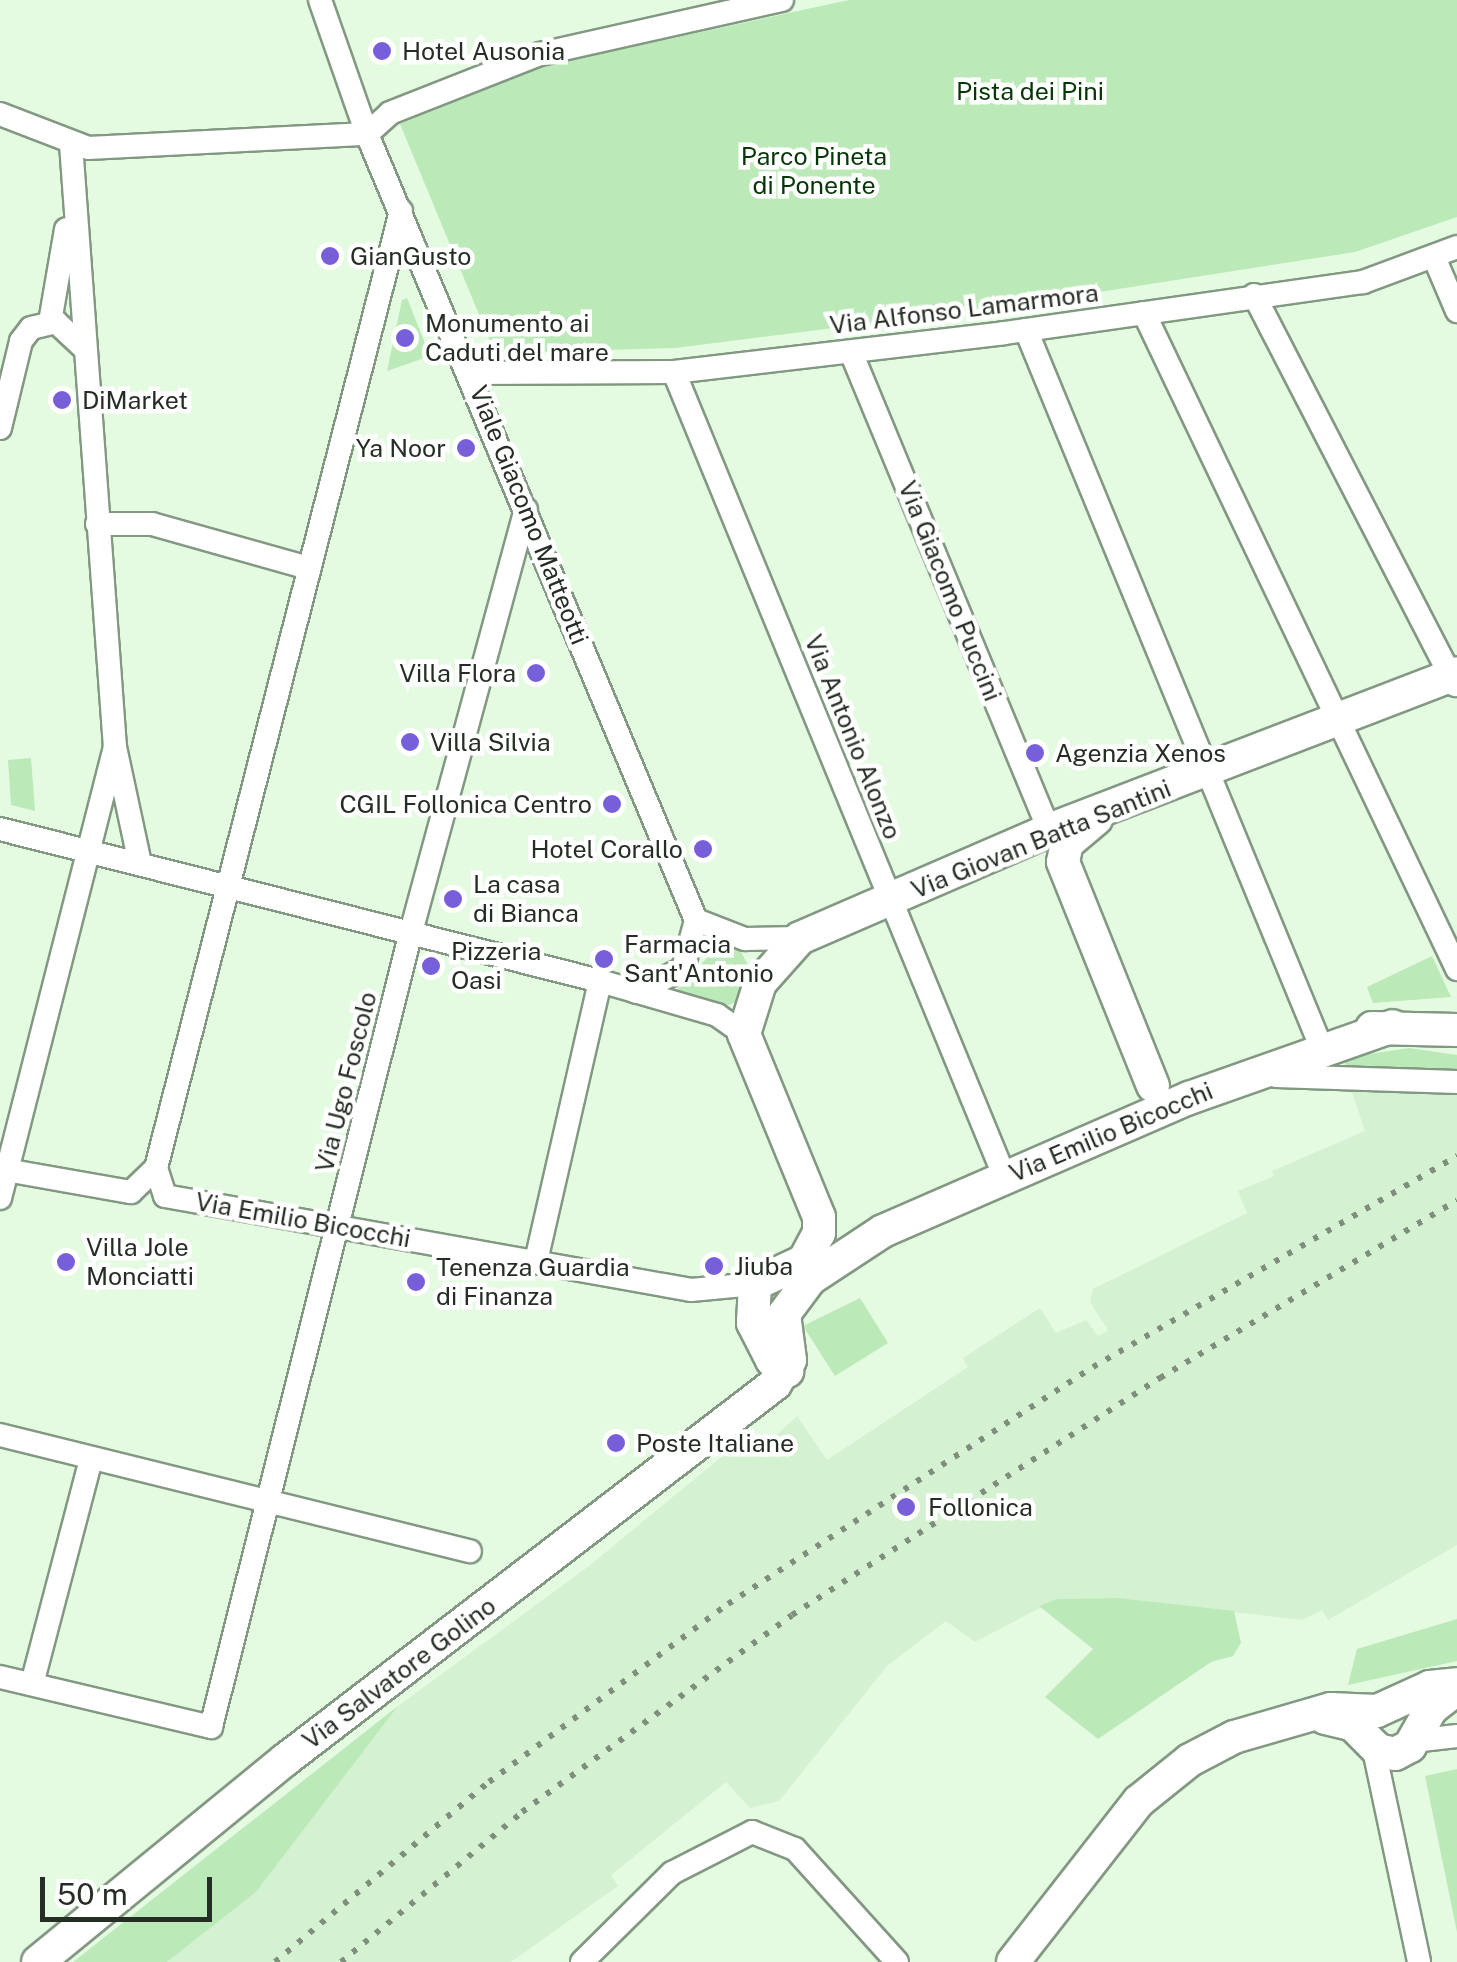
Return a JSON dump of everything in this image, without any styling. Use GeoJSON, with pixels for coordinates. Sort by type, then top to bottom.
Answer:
{"type":"FeatureCollection","features":[{"type":"Feature","properties":{"kind":"street"},"geometry":{"type":"LineString","coordinates":[[4,1170],[132,1192],[156,1168],[234,886],[356,387],[406,250],[402,211],[367,134],[320,0]]}},
{"type":"Feature","properties":{"kind":"street"},"geometry":{"type":"LineString","coordinates":[[0,114],[70,144],[110,149],[367,134],[390,113],[540,54],[685,10],[782,0]]}},
{"type":"Feature","properties":{"kind":"street"},"geometry":{"type":"LineString","coordinates":[[70,144],[115,747],[140,864]]}},
{"type":"Feature","properties":{"kind":"street"},"geometry":{"type":"LineString","coordinates":[[50,322],[72,196]]}},
{"type":"Feature","properties":{"kind":"street","name":"Via Alfonso Lamarmora"},"geometry":{"type":"LineString","coordinates":[[471,374],[674,372],[1026,330],[1254,294],[1363,282],[1457,248]]}},
{"type":"Feature","properties":{"kind":"street","name":"Viale Giacomo Matteotti"},"geometry":{"type":"LineString","coordinates":[[406,250],[471,374],[696,920]]}},
{"type":"Feature","properties":{"kind":"street"},"geometry":{"type":"LineString","coordinates":[[1434,257],[1457,311]]}},
{"type":"Feature","properties":{"kind":"street"},"geometry":{"type":"LineString","coordinates":[[1254,294],[1455,679]]}},
{"type":"Feature","properties":{"kind":"street"},"geometry":{"type":"LineString","coordinates":[[1144,313],[1457,969]]}},
{"type":"Feature","properties":{"kind":"street"},"geometry":{"type":"LineString","coordinates":[[0,428],[21,341],[31,328],[50,322],[66,326],[84,348]]}},
{"type":"Feature","properties":{"kind":"street"},"geometry":{"type":"LineString","coordinates":[[1026,330],[1317,1037]]}},
{"type":"Feature","properties":{"kind":"street","name":"Via Giacomo Puccini"},"geometry":{"type":"LineString","coordinates":[[852,352],[1049,830]]}},
{"type":"Feature","properties":{"kind":"street","name":"Via Antonio Alonzo"},"geometry":{"type":"LineString","coordinates":[[674,372],[1005,1178]]}},
{"type":"Feature","properties":{"kind":"street","name":"Via Ugo Foscolo"},"geometry":{"type":"LineString","coordinates":[[32,1684],[211,1727],[411,932],[526,509]]}},
{"type":"Feature","properties":{"kind":"street"},"geometry":{"type":"LineString","coordinates":[[97,524],[152,524],[310,568]]}},
{"type":"Feature","properties":{"kind":"street","name":"Via Giovan Batta Santini"},"geometry":{"type":"LineString","coordinates":[[800,938],[1049,830],[1121,807],[1339,720],[1455,679]]}},
{"type":"Feature","properties":{"kind":"street"},"geometry":{"type":"LineString","coordinates":[[0,1198],[84,850],[115,747]]}},
{"type":"Feature","properties":{"kind":"street"},"geometry":{"type":"LineString","coordinates":[[1063,862],[1074,834],[1121,807]]}},
{"type":"Feature","properties":{"kind":"street"},"geometry":{"type":"LineString","coordinates":[[0,829],[234,886],[716,1015],[744,1034],[820,1217],[812,1253],[755,1284]]}},
{"type":"Feature","properties":{"kind":"street"},"geometry":{"type":"LineString","coordinates":[[1004,852],[1045,851],[1063,862],[1153,1086],[1150,1104],[1128,1126]]}},
{"type":"Feature","properties":{"kind":"street"},"geometry":{"type":"LineString","coordinates":[[636,992],[682,968],[696,920],[745,939],[800,938]]}},
{"type":"Feature","properties":{"kind":"street"},"geometry":{"type":"LineString","coordinates":[[744,1034],[760,983],[800,938]]}},
{"type":"Feature","properties":{"kind":"street"},"geometry":{"type":"LineString","coordinates":[[536,1260],[600,982]]}},
{"type":"Feature","properties":{"kind":"street","name":"Via Emilio Bicocchi"},"geometry":{"type":"LineString","coordinates":[[786,1310],[810,1278],[883,1231],[1228,1082],[1393,1026]]}},
{"type":"Feature","properties":{"kind":"street","name":"Via Emilio Bicocchi"},"geometry":{"type":"LineString","coordinates":[[1228,1082],[1317,1037],[1393,1026],[1457,1030]]}},
{"type":"Feature","properties":{"kind":"street"},"geometry":{"type":"LineString","coordinates":[[1228,1082],[1289,1075],[1457,1082]]}},
{"type":"Feature","properties":{"kind":"street"},"geometry":{"type":"LineString","coordinates":[[1153,1086],[1189,1098]]}},
{"type":"Feature","properties":{"kind":"street","name":"Via Emilio Bicocchi"},"geometry":{"type":"LineString","coordinates":[[156,1168],[164,1196],[691,1290],[755,1284]]}},
{"type":"Feature","properties":{"kind":"street"},"geometry":{"type":"LineString","coordinates":[[820,1217],[848,1234],[883,1231]]}},
{"type":"Feature","properties":{"kind":"street"},"geometry":{"type":"LineString","coordinates":[[755,1284],[774,1290],[786,1310],[775,1374]]}},
{"type":"Feature","properties":{"kind":"street"},"geometry":{"type":"LineString","coordinates":[[755,1284],[750,1309],[775,1374]]}},
{"type":"Feature","properties":{"kind":"street","name":"Via Salvatore Golino"},"geometry":{"type":"LineString","coordinates":[[38,1962],[286,1760],[775,1374]]}},
{"type":"Feature","properties":{"kind":"street"},"geometry":{"type":"LineString","coordinates":[[0,1435],[266,1504],[470,1551]]}},
{"type":"Feature","properties":{"kind":"street"},"geometry":{"type":"LineString","coordinates":[[0,1677],[32,1684],[91,1459]]}},
{"type":"Feature","properties":{"kind":"street"},"geometry":{"type":"LineString","coordinates":[[1393,1732],[1457,1687]]}},
{"type":"Feature","properties":{"kind":"street"},"geometry":{"type":"LineString","coordinates":[[1013,1962],[1156,1785],[1234,1738],[1314,1716],[1393,1732],[1457,1736]]}},
{"type":"Feature","properties":{"kind":"street"},"geometry":{"type":"LineString","coordinates":[[1393,1732],[1386,1792],[1419,1962]]}},
{"type":"Feature","properties":{"kind":"street"},"geometry":{"type":"LineString","coordinates":[[582,1962],[672,1874],[752,1832],[796,1849],[897,1962]]}},
{"type":"Feature","properties":{"kind":"shaded area"},"geometry":{"type":"Polygon","coordinates":[[[1352,1092],[1457,1093],[1457,1545],[1328,1620],[1322,1610],[1302,1620],[1118,1598],[1057,1599],[975,1642],[946,1621],[887,1666],[779,1801],[750,1808],[726,1782],[611,1875],[618,1886],[511,1962],[167,1962],[256,1892],[398,1706],[589,1566],[737,1444],[776,1436],[797,1416],[827,1460],[968,1367],[963,1358],[1040,1308],[1056,1333],[1086,1320],[1098,1336],[1108,1330],[1090,1302],[1093,1289],[1247,1213],[1238,1191],[1274,1176],[1272,1171],[1365,1131],[1352,1092]]]}},
{"type":"Feature","properties":{"kind":"green space"},"geometry":{"type":"Polygon","coordinates":[[[849,0],[1457,0],[1457,217],[1355,252],[1009,306],[675,348],[495,353],[400,124],[544,66],[849,0]]]}},
{"type":"Feature","properties":{"kind":"green space"},"geometry":{"type":"Polygon","coordinates":[[[407,298],[430,356],[387,371],[402,300],[407,298]]]}},
{"type":"Feature","properties":{"kind":"green space"},"geometry":{"type":"Polygon","coordinates":[[[31,758],[35,811],[11,805],[8,760],[31,758]]]}},
{"type":"Feature","properties":{"kind":"green space"},"geometry":{"type":"Polygon","coordinates":[[[720,944],[740,950],[750,969],[737,1001],[729,1005],[675,992],[720,944]]]}},
{"type":"Feature","properties":{"kind":"green space"},"geometry":{"type":"Polygon","coordinates":[[[1432,956],[1451,997],[1373,1003],[1367,987],[1432,956]]]}},
{"type":"Feature","properties":{"kind":"green space"},"geometry":{"type":"Polygon","coordinates":[[[1409,1048],[1457,1055],[1457,1072],[1348,1071],[1343,1058],[1409,1048]]]}},
{"type":"Feature","properties":{"kind":"green space"},"geometry":{"type":"Polygon","coordinates":[[[860,1298],[888,1343],[835,1376],[803,1326],[860,1298]]]}},
{"type":"Feature","properties":{"kind":"green space"},"geometry":{"type":"Polygon","coordinates":[[[1118,1598],[1234,1611],[1241,1643],[1233,1656],[1211,1662],[1098,1739],[1045,1697],[1093,1649],[1039,1606],[1057,1599],[1118,1598]]]}},
{"type":"Feature","properties":{"kind":"green space"},"geometry":{"type":"Polygon","coordinates":[[[1457,1619],[1457,1661],[1348,1685],[1357,1649],[1457,1619]]]}},
{"type":"Feature","properties":{"kind":"green space"},"geometry":{"type":"Polygon","coordinates":[[[398,1706],[256,1892],[167,1962],[73,1962],[398,1706]]]}},
{"type":"Feature","properties":{"kind":"green space"},"geometry":{"type":"Polygon","coordinates":[[[1457,1769],[1457,1932],[1425,1776],[1457,1769]]]}},
{"type":"Feature","properties":{"kind":"railway"},"geometry":{"type":"LineString","coordinates":[[275,1962],[489,1782],[728,1604],[1093,1367],[1457,1156]]}},
{"type":"Feature","properties":{"kind":"railway"},"geometry":{"type":"LineString","coordinates":[[341,1962],[522,1812],[792,1615],[1160,1378],[1457,1200]]}},
{"type":"Feature","properties":{"kind":"place","name":"Hotel Ausonia"},"geometry":{"type":"Point","coordinates":[382,51]}},
{"type":"Feature","properties":{"kind":"place","name":"GianGusto"},"geometry":{"type":"Point","coordinates":[330,256]}},
{"type":"Feature","properties":{"kind":"place","name":"Monumento ai Caduti del mare"},"geometry":{"type":"Point","coordinates":[405,338]}},
{"type":"Feature","properties":{"kind":"place","name":"DiMarket"},"geometry":{"type":"Point","coordinates":[62,400]}},
{"type":"Feature","properties":{"kind":"place","name":"Ya Noor"},"geometry":{"type":"Point","coordinates":[466,448]}},
{"type":"Feature","properties":{"kind":"place","name":"Villa Flora"},"geometry":{"type":"Point","coordinates":[536,673]}},
{"type":"Feature","properties":{"kind":"place","name":"Villa Silvia"},"geometry":{"type":"Point","coordinates":[410,742]}},
{"type":"Feature","properties":{"kind":"place","name":"Agenzia Xenos"},"geometry":{"type":"Point","coordinates":[1035,753]}},
{"type":"Feature","properties":{"kind":"place","name":"CGIL Follonica Centro"},"geometry":{"type":"Point","coordinates":[612,804]}},
{"type":"Feature","properties":{"kind":"place","name":"Hotel Corallo"},"geometry":{"type":"Point","coordinates":[703,849]}},
{"type":"Feature","properties":{"kind":"place","name":"La casa di Bianca"},"geometry":{"type":"Point","coordinates":[453,899]}},
{"type":"Feature","properties":{"kind":"place","name":"Farmacia Sant'Antonio"},"geometry":{"type":"Point","coordinates":[604,959]}},
{"type":"Feature","properties":{"kind":"place","name":"Pizzeria Oasi"},"geometry":{"type":"Point","coordinates":[431,966]}},
{"type":"Feature","properties":{"kind":"place","name":"Villa Jole Monciatti"},"geometry":{"type":"Point","coordinates":[66,1262]}},
{"type":"Feature","properties":{"kind":"place","name":"Jiuba"},"geometry":{"type":"Point","coordinates":[714,1266]}},
{"type":"Feature","properties":{"kind":"place","name":"Tenenza Guardia di Finanza"},"geometry":{"type":"Point","coordinates":[416,1282]}},
{"type":"Feature","properties":{"kind":"place","name":"Poste Italiane"},"geometry":{"type":"Point","coordinates":[616,1443]}},
{"type":"Feature","properties":{"kind":"place","name":"Follonica"},"geometry":{"type":"Point","coordinates":[906,1507]}},
{"type":"Feature","properties":{"kind":"park label","name":"Pista dei Pini"},"geometry":{"type":"Point","coordinates":[1030,91]}},
{"type":"Feature","properties":{"kind":"park label","name":"Parco Pineta di Ponente"},"geometry":{"type":"Point","coordinates":[814,172]}}]}
